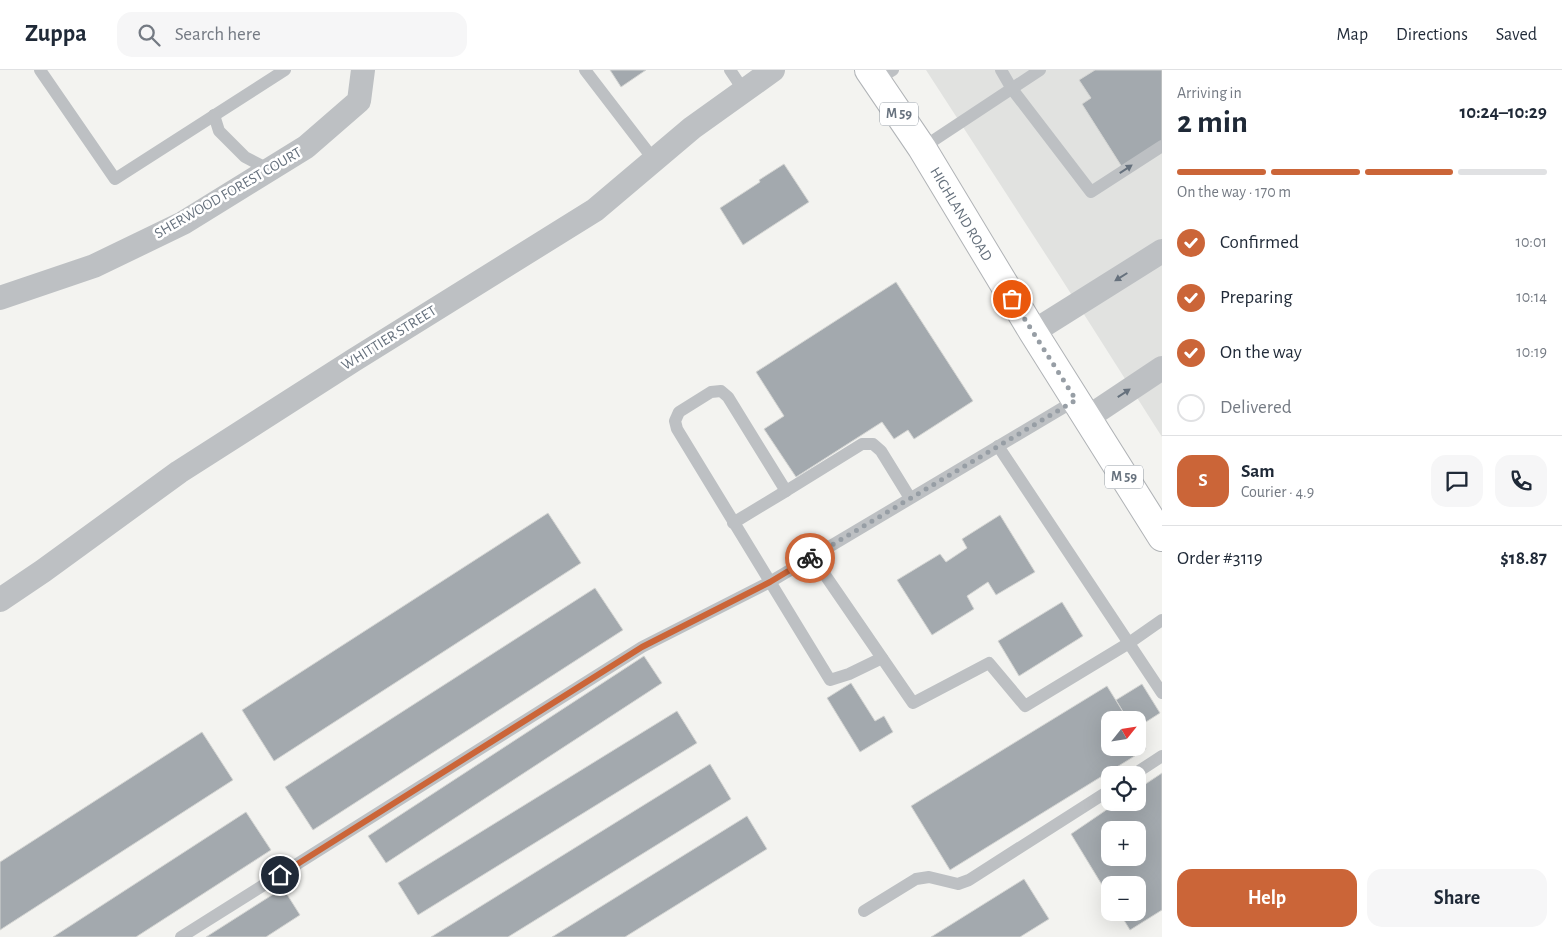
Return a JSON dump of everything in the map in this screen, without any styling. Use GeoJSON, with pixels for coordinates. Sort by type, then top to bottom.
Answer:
{"type":"FeatureCollection","features":[{"type":"Feature","properties":{"kind":"highway","name":"HIGHLAND ROAD"},"geometry":{"type":"LineString","coordinates":[[880,73],[922,148],[1033,332],[1162,537]]}},
{"type":"Feature","properties":{"kind":"street","name":"SHERWOOD FOREST COURT"},"geometry":{"type":"LineString","coordinates":[[0,298],[94,266],[183,223],[270,170],[306,147],[358,101],[363,70]]}},
{"type":"Feature","properties":{"kind":"street","name":"WHITTIER STREET"},"geometry":{"type":"LineString","coordinates":[[0,600],[179,472],[596,210],[692,128],[773,70]]}},
{"type":"Feature","properties":{"kind":"street"},"geometry":{"type":"LineString","coordinates":[[1033,332],[1162,251]]}},
{"type":"Feature","properties":{"kind":"street"},"geometry":{"type":"LineString","coordinates":[[1081,409],[1162,368]]}},
{"type":"Feature","properties":{"kind":"lane"},"geometry":{"type":"LineString","coordinates":[[40,70],[115,179],[285,70]]}},
{"type":"Feature","properties":{"kind":"lane"},"geometry":{"type":"LineString","coordinates":[[585,70],[654,160]]}},
{"type":"Feature","properties":{"kind":"lane"},"geometry":{"type":"LineString","coordinates":[[730,70],[744,91]]}},
{"type":"Feature","properties":{"kind":"lane"},"geometry":{"type":"LineString","coordinates":[[1001,70],[1012,89],[1091,192],[1162,146]]}},
{"type":"Feature","properties":{"kind":"lane"},"geometry":{"type":"LineString","coordinates":[[922,148],[1040,70]]}},
{"type":"Feature","properties":{"kind":"lane"},"geometry":{"type":"LineString","coordinates":[[214,115],[219,131],[245,157],[270,170]]}},
{"type":"Feature","properties":{"kind":"lane"},"geometry":{"type":"LineString","coordinates":[[786,491],[728,397],[720,392],[711,392],[679,412],[675,420],[677,429],[830,680],[849,674],[882,658]]}},
{"type":"Feature","properties":{"kind":"lane"},"geometry":{"type":"LineString","coordinates":[[181,937],[642,647],[770,582],[998,446],[1081,409]]}},
{"type":"Feature","properties":{"kind":"lane"},"geometry":{"type":"LineString","coordinates":[[733,523],[862,444],[873,444],[881,451],[910,498]]}},
{"type":"Feature","properties":{"kind":"lane"},"geometry":{"type":"LineString","coordinates":[[998,446],[1162,693]]}},
{"type":"Feature","properties":{"kind":"lane"},"geometry":{"type":"LineString","coordinates":[[812,556],[912,703],[989,663],[1025,706],[1162,620]]}},
{"type":"Feature","properties":{"kind":"lane"},"geometry":{"type":"LineString","coordinates":[[1146,766],[1162,756]]}},
{"type":"Feature","properties":{"kind":"lane"},"geometry":{"type":"LineString","coordinates":[[864,912],[916,879],[930,877],[958,884],[969,880],[1101,796]]}},
{"type":"Feature","properties":{"kind":"shaded area"},"geometry":{"type":"Polygon","coordinates":[[[926,70],[1162,70],[1162,437],[1059,275],[926,70]]]}},
{"type":"Feature","properties":{"kind":"building"},"geometry":{"type":"Polygon","coordinates":[[[610,70],[646,70],[621,87],[610,70]]]}},
{"type":"Feature","properties":{"kind":"building"},"geometry":{"type":"Polygon","coordinates":[[[1095,70],[1162,70],[1162,142],[1122,167],[1082,104],[1091,98],[1079,80],[1095,70]]]}},
{"type":"Feature","properties":{"kind":"building"},"geometry":{"type":"Polygon","coordinates":[[[784,164],[809,202],[743,245],[720,208],[784,164]]]}},
{"type":"Feature","properties":{"kind":"building"},"geometry":{"type":"Polygon","coordinates":[[[896,282],[973,401],[914,439],[908,430],[894,439],[882,422],[796,477],[764,429],[784,416],[756,372],[896,282]]]}},
{"type":"Feature","properties":{"kind":"building"},"geometry":{"type":"Polygon","coordinates":[[[548,513],[581,563],[274,761],[242,710],[548,513]]]}},
{"type":"Feature","properties":{"kind":"building"},"geometry":{"type":"Polygon","coordinates":[[[1000,515],[1035,572],[996,595],[988,582],[967,596],[974,609],[932,635],[897,580],[940,554],[946,562],[967,548],[962,539],[1000,515]]]}},
{"type":"Feature","properties":{"kind":"building"},"geometry":{"type":"Polygon","coordinates":[[[595,588],[623,630],[313,830],[285,787],[595,588]]]}},
{"type":"Feature","properties":{"kind":"building"},"geometry":{"type":"Polygon","coordinates":[[[1062,602],[1083,636],[1019,676],[998,641],[1062,602]]]}},
{"type":"Feature","properties":{"kind":"building"},"geometry":{"type":"Polygon","coordinates":[[[644,656],[662,683],[386,863],[368,836],[644,656]]]}},
{"type":"Feature","properties":{"kind":"building"},"geometry":{"type":"Polygon","coordinates":[[[851,683],[875,721],[884,716],[893,732],[860,752],[827,698],[851,683]]]}},
{"type":"Feature","properties":{"kind":"building"},"geometry":{"type":"Polygon","coordinates":[[[1142,684],[1160,713],[1146,722],[1146,711],[1123,711],[1116,700],[1142,684]]]}},
{"type":"Feature","properties":{"kind":"building"},"geometry":{"type":"Polygon","coordinates":[[[1107,686],[1122,711],[1101,711],[1101,756],[1135,756],[1118,766],[1101,766],[1101,777],[950,870],[911,806],[1107,686]]]}},
{"type":"Feature","properties":{"kind":"building"},"geometry":{"type":"Polygon","coordinates":[[[677,711],[697,743],[418,915],[398,883],[677,711]]]}},
{"type":"Feature","properties":{"kind":"building"},"geometry":{"type":"Polygon","coordinates":[[[202,732],[233,780],[0,930],[0,862],[202,732]]]}},
{"type":"Feature","properties":{"kind":"building"},"geometry":{"type":"Polygon","coordinates":[[[710,764],[731,799],[508,937],[431,937],[710,764]]]}},
{"type":"Feature","properties":{"kind":"building"},"geometry":{"type":"Polygon","coordinates":[[[1162,773],[1162,910],[1146,920],[1146,876],[1101,876],[1101,883],[1071,834],[1105,811],[1146,811],[1146,784],[1162,773]]]}},
{"type":"Feature","properties":{"kind":"building"},"geometry":{"type":"Polygon","coordinates":[[[246,812],[271,850],[136,937],[53,937],[246,812]]]}},
{"type":"Feature","properties":{"kind":"building"},"geometry":{"type":"Polygon","coordinates":[[[747,816],[767,849],[625,937],[552,937],[747,816]]]}},
{"type":"Feature","properties":{"kind":"building"},"geometry":{"type":"Polygon","coordinates":[[[1024,879],[1049,919],[1020,937],[931,937],[1024,879]]]}},
{"type":"Feature","properties":{"kind":"building"},"geometry":{"type":"Polygon","coordinates":[[[283,888],[300,915],[266,937],[206,937],[283,888]]]}},
{"type":"Feature","properties":{"kind":"building"},"geometry":{"type":"Polygon","coordinates":[[[1124,921],[1144,921],[1130,930],[1124,921]]]}},
{"type":"Feature","properties":{"kind":"way so far"},"geometry":{"type":"LineString","coordinates":[[810,558],[1076,400],[1012,299]]}},
{"type":"Feature","properties":{"kind":"route"},"geometry":{"type":"LineString","coordinates":[[280,875],[642,647],[770,582],[810,558]]}}]}
